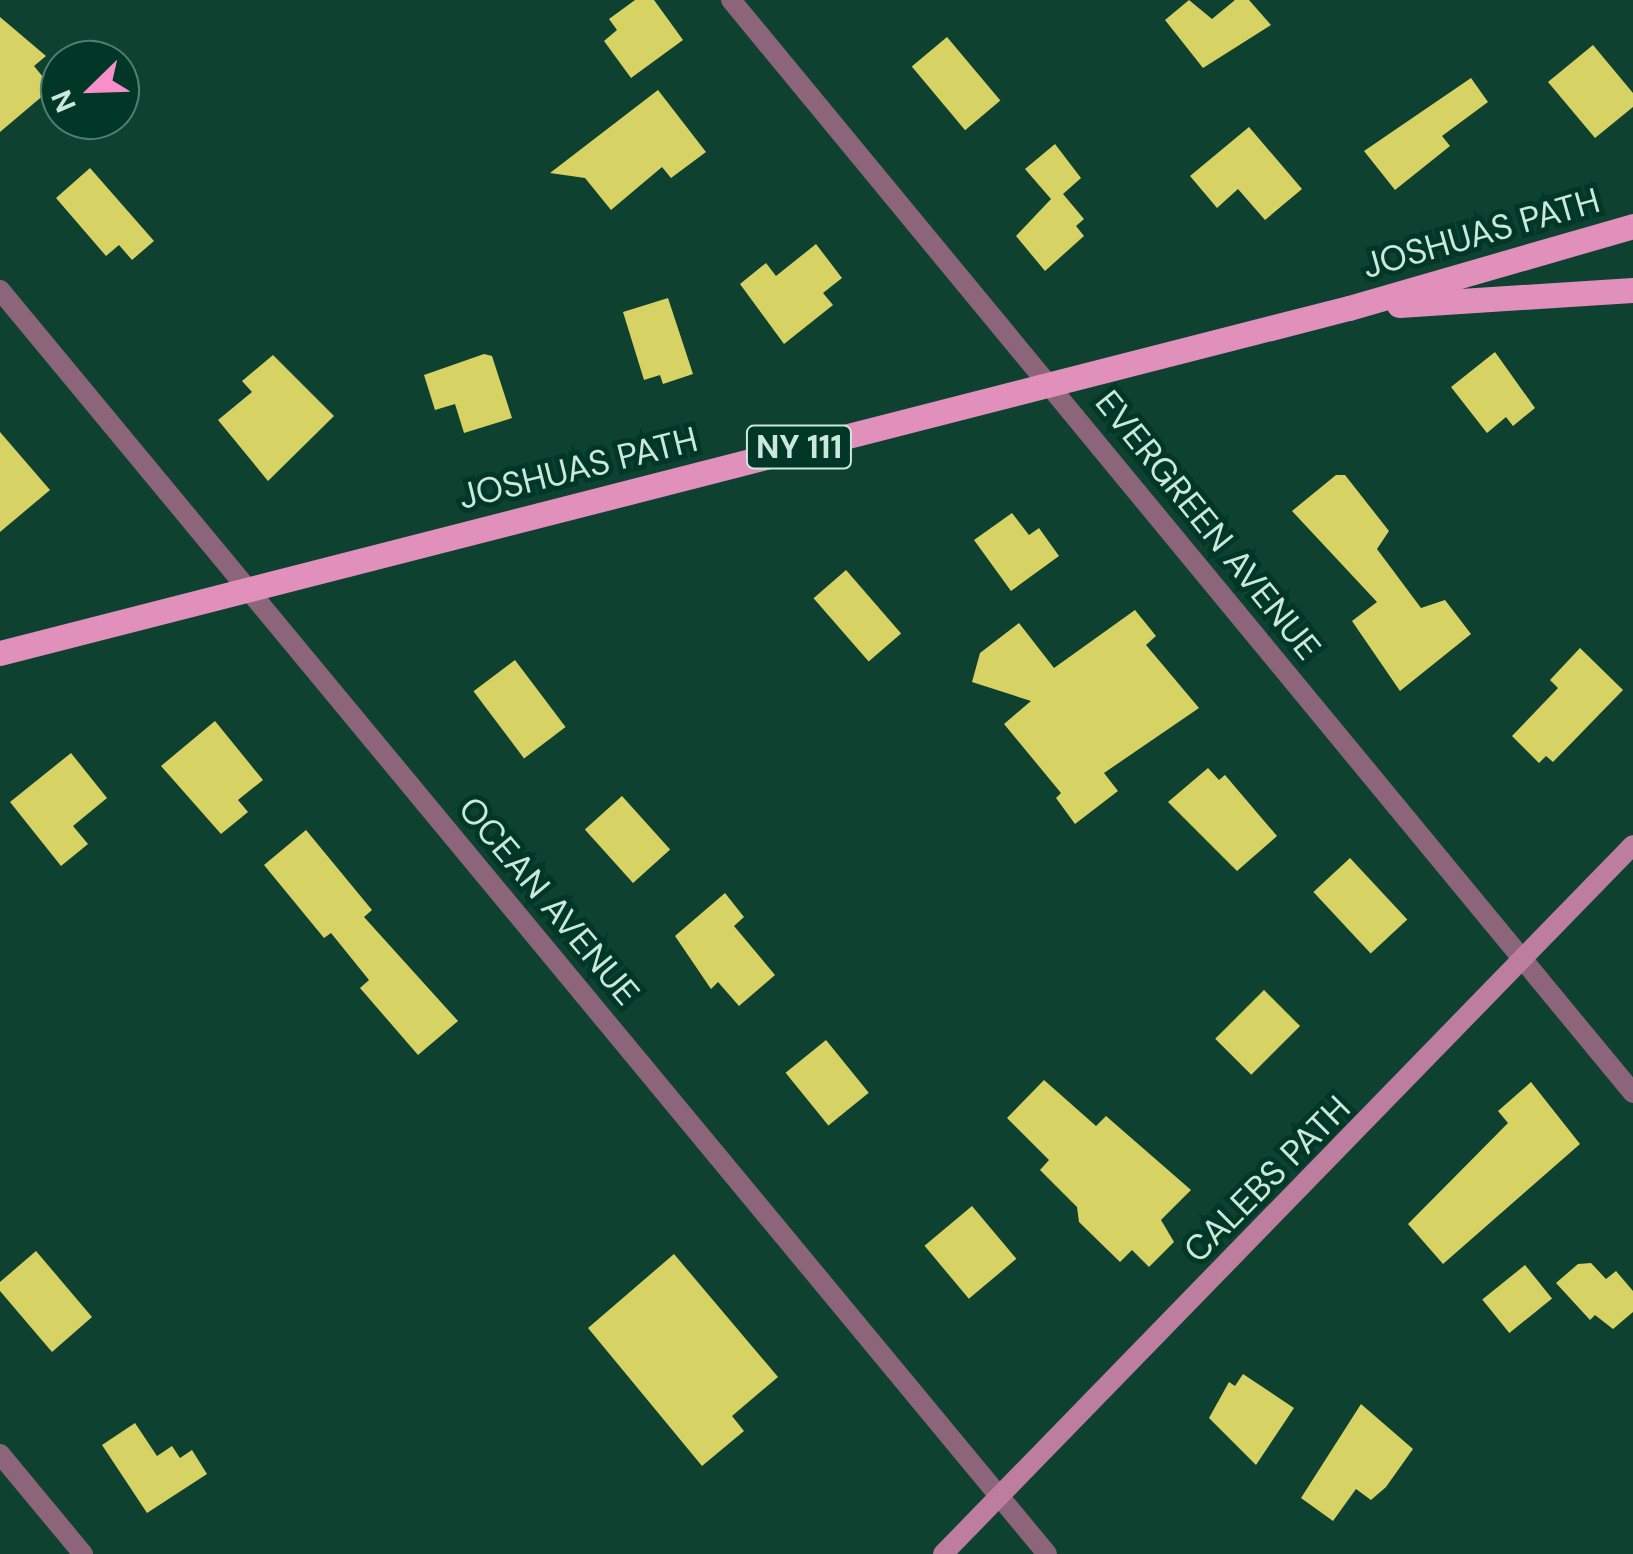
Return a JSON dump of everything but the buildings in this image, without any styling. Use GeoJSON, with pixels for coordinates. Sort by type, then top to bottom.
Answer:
{"type":"FeatureCollection","features":[{"type":"Feature","properties":{"kind":"main road","name":"JOSHUAS PATH"},"geometry":{"type":"LineString","coordinates":[[0,653],[1349,308],[1633,226]]}},
{"type":"Feature","properties":{"kind":"main road","name":"JOSHUAS PATH"},"geometry":{"type":"LineString","coordinates":[[1349,308],[1633,290]]}},
{"type":"Feature","properties":{"kind":"street","name":"EVERGREEN AVENUE"},"geometry":{"type":"LineString","coordinates":[[732,0],[1633,1093]]}},
{"type":"Feature","properties":{"kind":"street","name":"OCEAN AVENUE"},"geometry":{"type":"LineString","coordinates":[[0,290],[1048,1554]]}},
{"type":"Feature","properties":{"kind":"street","name":"CALEBS PATH"},"geometry":{"type":"LineString","coordinates":[[943,1554],[1525,964],[1633,846]]}},
{"type":"Feature","properties":{"kind":"street"},"geometry":{"type":"LineString","coordinates":[[0,1454],[83,1554]]}}]}
